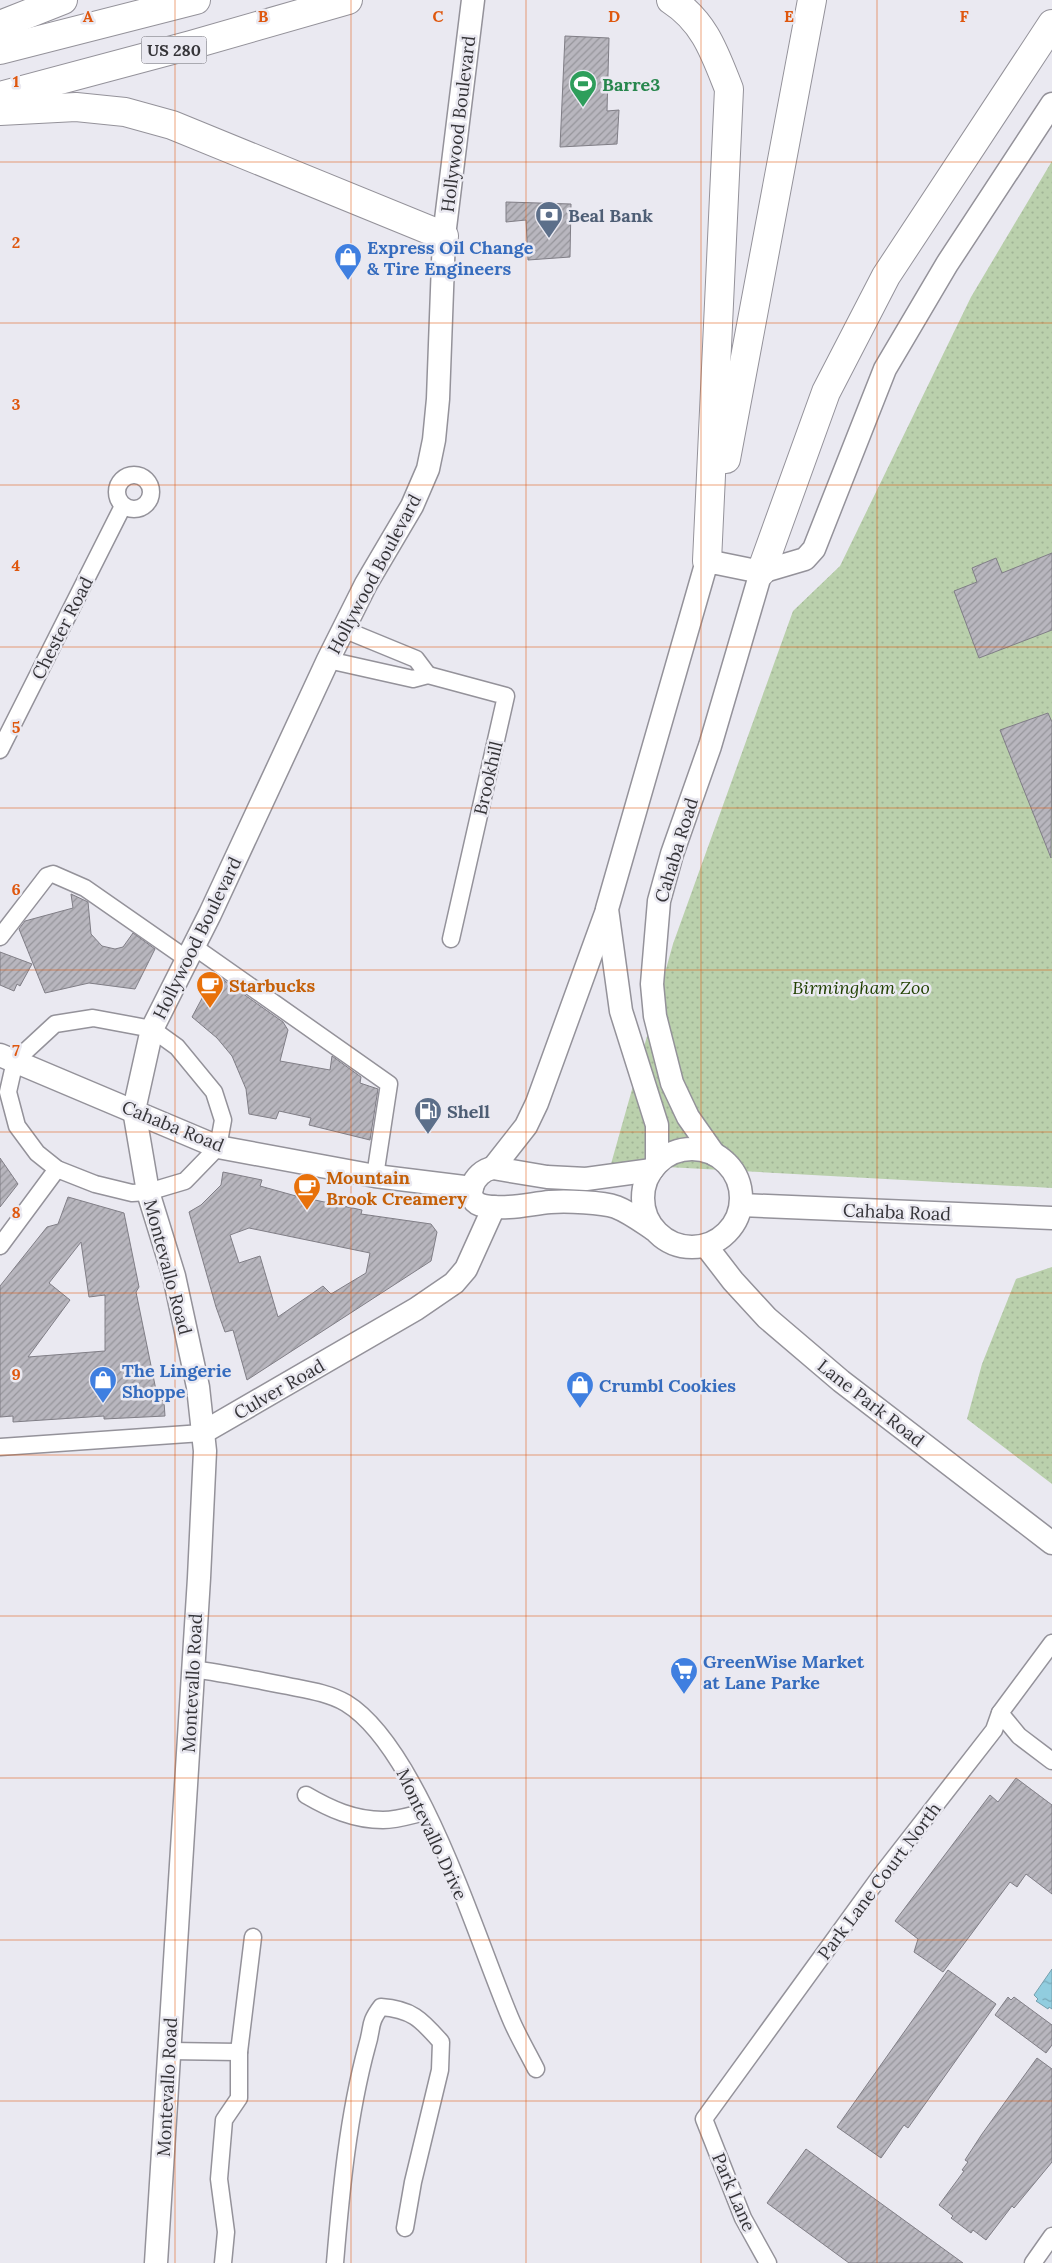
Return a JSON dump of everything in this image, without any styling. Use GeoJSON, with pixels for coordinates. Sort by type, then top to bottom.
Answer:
{"type":"FeatureCollection","features":[{"type":"Feature","properties":{"kind":"highway"},"geometry":{"type":"LineString","coordinates":[[0,25],[63,0]]}},
{"type":"Feature","properties":{"kind":"highway","name":"US 280"},"geometry":{"type":"LineString","coordinates":[[0,50],[196,0]]}},
{"type":"Feature","properties":{"kind":"highway","name":"US 280"},"geometry":{"type":"LineString","coordinates":[[0,96],[191,45],[348,0]]}},
{"type":"Feature","properties":{"kind":"highway"},"geometry":{"type":"LineString","coordinates":[[672,0],[685,9],[709,39],[729,90],[707,561]]}},
{"type":"Feature","properties":{"kind":"highway"},"geometry":{"type":"LineString","coordinates":[[707,561],[812,0]]}},
{"type":"Feature","properties":{"kind":"highway"},"geometry":{"type":"LineString","coordinates":[[761,572],[826,392],[886,276],[1052,24]]}},
{"type":"Feature","properties":{"kind":"highway"},"geometry":{"type":"LineString","coordinates":[[0,111],[76,107],[125,112],[172,125],[444,236]]}},
{"type":"Feature","properties":{"kind":"street","name":"Hollywood Boulevard"},"geometry":{"type":"LineString","coordinates":[[134,1110],[152,1029],[276,774],[343,629],[412,506],[428,469],[434,440],[438,398],[444,236],[474,0]]}},
{"type":"Feature","properties":{"kind":"street"},"geometry":{"type":"LineString","coordinates":[[493,1168],[526,1126],[537,1103],[607,909],[707,561],[761,572],[805,559],[814,549],[885,369],[947,264],[1052,104]]}},
{"type":"Feature","properties":{"kind":"street","name":"Chester Road"},"geometry":{"type":"LineString","coordinates":[[0,750],[123,506]]}},
{"type":"Feature","properties":{"kind":"street","name":"Cahaba Road"},"geometry":{"type":"LineString","coordinates":[[761,572],[710,746],[672,854],[659,901],[652,984],[655,1016],[672,1083],[688,1117],[714,1154],[727,1164],[737,1178],[741,1206],[1052,1218]]}},
{"type":"Feature","properties":{"kind":"street","name":"Brookhill"},"geometry":{"type":"LineString","coordinates":[[343,629],[416,659],[428,674]]}},
{"type":"Feature","properties":{"kind":"street","name":"Brookhill"},"geometry":{"type":"LineString","coordinates":[[328,660],[413,679],[428,674],[506,696],[450,939]]}},
{"type":"Feature","properties":{"kind":"street"},"geometry":{"type":"LineString","coordinates":[[0,937],[47,876],[63,877],[85,888],[190,952],[389,1084],[375,1176]]}},
{"type":"Feature","properties":{"kind":"street"},"geometry":{"type":"LineString","coordinates":[[607,909],[621,1011],[656,1125],[655,1166],[643,1195],[643,1207],[652,1229]]}},
{"type":"Feature","properties":{"kind":"street"},"geometry":{"type":"LineString","coordinates":[[93,1018],[152,1029],[177,1047],[214,1092],[223,1120],[218,1147],[185,1181],[148,1192],[132,1193],[95,1184],[57,1169],[37,1153],[17,1126],[8,1092],[7,1058],[55,1024],[93,1018]]}},
{"type":"Feature","properties":{"kind":"street","name":"Cahaba Road"},"geometry":{"type":"LineString","coordinates":[[7,1058],[218,1147],[375,1176],[472,1188]]}},
{"type":"Feature","properties":{"kind":"street","name":"Montevallo Road"},"geometry":{"type":"LineString","coordinates":[[134,1110],[148,1192],[174,1276],[198,1387],[204,1451],[156,2263]]}},
{"type":"Feature","properties":{"kind":"street"},"geometry":{"type":"LineString","coordinates":[[714,1154],[690,1149],[667,1156],[655,1166],[586,1179],[547,1177],[493,1168],[484,1169],[478,1174],[472,1188],[473,1200],[477,1204],[494,1207],[520,1207],[552,1202],[610,1205],[622,1210],[661,1237],[682,1247],[706,1246],[726,1234],[734,1224],[741,1206]]}},
{"type":"Feature","properties":{"kind":"street"},"geometry":{"type":"LineString","coordinates":[[0,1246],[57,1169]]}},
{"type":"Feature","properties":{"kind":"street","name":"Culver Road"},"geometry":{"type":"LineString","coordinates":[[0,1447],[202,1433],[416,1309],[454,1283],[466,1269],[494,1207]]}},
{"type":"Feature","properties":{"kind":"street","name":"Lane Park Road"},"geometry":{"type":"LineString","coordinates":[[706,1246],[733,1281],[767,1318],[841,1380],[1052,1544]]}},
{"type":"Feature","properties":{"kind":"street","name":"Park Lane Court North"},"geometry":{"type":"LineString","coordinates":[[704,2119],[881,1875],[994,1730],[1000,1713],[1052,1643]]}},
{"type":"Feature","properties":{"kind":"street","name":"Montevallo Drive"},"geometry":{"type":"LineString","coordinates":[[192,1669],[231,1674],[326,1694],[347,1704],[371,1726],[396,1756],[425,1812],[451,1870],[512,2023],[536,2069]]}},
{"type":"Feature","properties":{"kind":"street"},"geometry":{"type":"LineString","coordinates":[[1000,1713],[1019,1736],[1052,1760]]}},
{"type":"Feature","properties":{"kind":"street"},"geometry":{"type":"LineString","coordinates":[[306,1794],[326,1807],[354,1817],[384,1820],[425,1812]]}},
{"type":"Feature","properties":{"kind":"street"},"geometry":{"type":"LineString","coordinates":[[223,2263],[226,2232],[219,2179],[224,2120],[239,2098],[240,2052],[253,1937]]}},
{"type":"Feature","properties":{"kind":"street"},"geometry":{"type":"LineString","coordinates":[[335,2263],[340,2210],[358,2081],[370,2036],[371,2020],[381,2007],[400,2008],[422,2020],[441,2042],[440,2070],[413,2182],[405,2228]]}},
{"type":"Feature","properties":{"kind":"street"},"geometry":{"type":"LineString","coordinates":[[169,2051],[240,2052]]}},
{"type":"Feature","properties":{"kind":"street","name":"Park Lane"},"geometry":{"type":"LineString","coordinates":[[704,2119],[743,2218],[768,2263]]}},
{"type":"Feature","properties":{"kind":"street"},"geometry":{"type":"LineString","coordinates":[[1033,2263],[1052,2236]]}},
{"type":"Feature","properties":{"kind":"green space","name":"Birmingham Zoo"},"geometry":{"type":"Polygon","coordinates":[[[1052,161],[1052,1188],[611,1164],[673,944],[793,611],[840,566],[971,297],[1052,161]]]}},
{"type":"Feature","properties":{"kind":"green space"},"geometry":{"type":"Polygon","coordinates":[[[1052,1267],[1052,1484],[967,1419],[982,1364],[1016,1279],[1052,1267]]]}},
{"type":"Feature","properties":{"kind":"water"},"geometry":{"type":"Polygon","coordinates":[[[1052,1969],[1052,2009],[1049,2007],[1048,2009],[1036,2001],[1038,1999],[1034,1995],[1052,1969]]]}},
{"type":"Feature","properties":{"kind":"building"},"geometry":{"type":"Polygon","coordinates":[[[565,36],[609,38],[607,111],[619,110],[617,144],[560,147],[565,36]]]}},
{"type":"Feature","properties":{"kind":"building","name":"Beal Bank"},"geometry":{"type":"Polygon","coordinates":[[[506,202],[571,204],[570,257],[528,260],[526,220],[506,222],[506,202]]]}},
{"type":"Feature","properties":{"kind":"building"},"geometry":{"type":"Polygon","coordinates":[[[1052,553],[1052,630],[979,658],[954,591],[977,582],[972,568],[996,558],[1002,573],[1052,553]]]}},
{"type":"Feature","properties":{"kind":"building"},"geometry":{"type":"Polygon","coordinates":[[[1048,713],[1052,722],[1051,858],[1000,730],[1048,713]]]}},
{"type":"Feature","properties":{"kind":"building"},"geometry":{"type":"Polygon","coordinates":[[[71,894],[88,902],[91,934],[102,946],[115,949],[123,947],[133,933],[155,949],[135,989],[89,983],[45,993],[19,929],[25,921],[73,908],[71,894]]]}},
{"type":"Feature","properties":{"kind":"building"},"geometry":{"type":"Polygon","coordinates":[[[0,952],[32,964],[20,986],[17,984],[14,991],[0,985],[0,952]]]}},
{"type":"Feature","properties":{"kind":"building"},"geometry":{"type":"Polygon","coordinates":[[[215,974],[283,1022],[288,1030],[280,1061],[330,1070],[332,1056],[361,1077],[360,1083],[378,1089],[370,1140],[309,1125],[311,1118],[279,1111],[276,1119],[249,1114],[246,1089],[232,1056],[217,1038],[192,1017],[215,974]]]}},
{"type":"Feature","properties":{"kind":"building"},"geometry":{"type":"Polygon","coordinates":[[[0,1158],[18,1184],[0,1207],[0,1158]]]}},
{"type":"Feature","properties":{"kind":"building"},"geometry":{"type":"Polygon","coordinates":[[[223,1172],[262,1180],[260,1186],[296,1196],[362,1210],[361,1214],[431,1224],[437,1232],[431,1261],[247,1380],[233,1330],[225,1332],[216,1307],[189,1212],[201,1205],[221,1185],[223,1172]],[[249,1228],[230,1235],[239,1263],[260,1256],[278,1317],[323,1286],[331,1294],[366,1273],[370,1253],[249,1228]]]}},
{"type":"Feature","properties":{"kind":"building"},"geometry":{"type":"Polygon","coordinates":[[[68,1197],[124,1213],[139,1287],[136,1292],[157,1395],[164,1402],[165,1416],[104,1419],[104,1416],[13,1422],[13,1416],[0,1417],[0,1286],[47,1227],[58,1224],[68,1197]],[[81,1242],[49,1283],[70,1300],[28,1357],[105,1351],[105,1295],[89,1297],[81,1242]]]}},
{"type":"Feature","properties":{"kind":"building"},"geometry":{"type":"Polygon","coordinates":[[[1016,1778],[1052,1805],[1052,1894],[1026,1874],[1017,1887],[1010,1882],[943,1972],[914,1952],[918,1939],[895,1921],[990,1795],[998,1802],[1016,1778]]]}},
{"type":"Feature","properties":{"kind":"building"},"geometry":{"type":"Polygon","coordinates":[[[948,1970],[996,2004],[908,2128],[904,2125],[881,2158],[837,2127],[948,1970]]]}},
{"type":"Feature","properties":{"kind":"building"},"geometry":{"type":"Polygon","coordinates":[[[1008,1997],[1011,2000],[1014,1997],[1052,2025],[1052,2045],[1046,2053],[995,2015],[1008,1997]]]}},
{"type":"Feature","properties":{"kind":"building"},"geometry":{"type":"Polygon","coordinates":[[[1037,2058],[1052,2069],[1052,2162],[1014,2208],[1012,2206],[986,2240],[973,2230],[971,2233],[951,2218],[953,2216],[939,2205],[964,2171],[962,2170],[968,2162],[965,2160],[982,2134],[1037,2058]]]}},
{"type":"Feature","properties":{"kind":"building"},"geometry":{"type":"Polygon","coordinates":[[[806,2149],[963,2263],[849,2263],[767,2203],[806,2149]]]}},
{"type":"Feature","properties":{"kind":"place","name":"Barre3"},"geometry":{"type":"Point","coordinates":[583,108]}},
{"type":"Feature","properties":{"kind":"place","name":"Beal Bank"},"geometry":{"type":"Point","coordinates":[549,239]}},
{"type":"Feature","properties":{"kind":"place","name":"Express Oil Change & Tire Engineers"},"geometry":{"type":"Point","coordinates":[348,281]}},
{"type":"Feature","properties":{"kind":"place","name":"Starbucks"},"geometry":{"type":"Point","coordinates":[210,1009]}},
{"type":"Feature","properties":{"kind":"place","name":"Shell"},"geometry":{"type":"Point","coordinates":[428,1135]}},
{"type":"Feature","properties":{"kind":"place","name":"Mountain Brook Creamery"},"geometry":{"type":"Point","coordinates":[307,1211]}},
{"type":"Feature","properties":{"kind":"place","name":"The Lingerie Shoppe"},"geometry":{"type":"Point","coordinates":[103,1404]}},
{"type":"Feature","properties":{"kind":"place","name":"Crumbl Cookies"},"geometry":{"type":"Point","coordinates":[580,1409]}},
{"type":"Feature","properties":{"kind":"place","name":"GreenWise Market at Lane Parke"},"geometry":{"type":"Point","coordinates":[684,1695]}}]}
